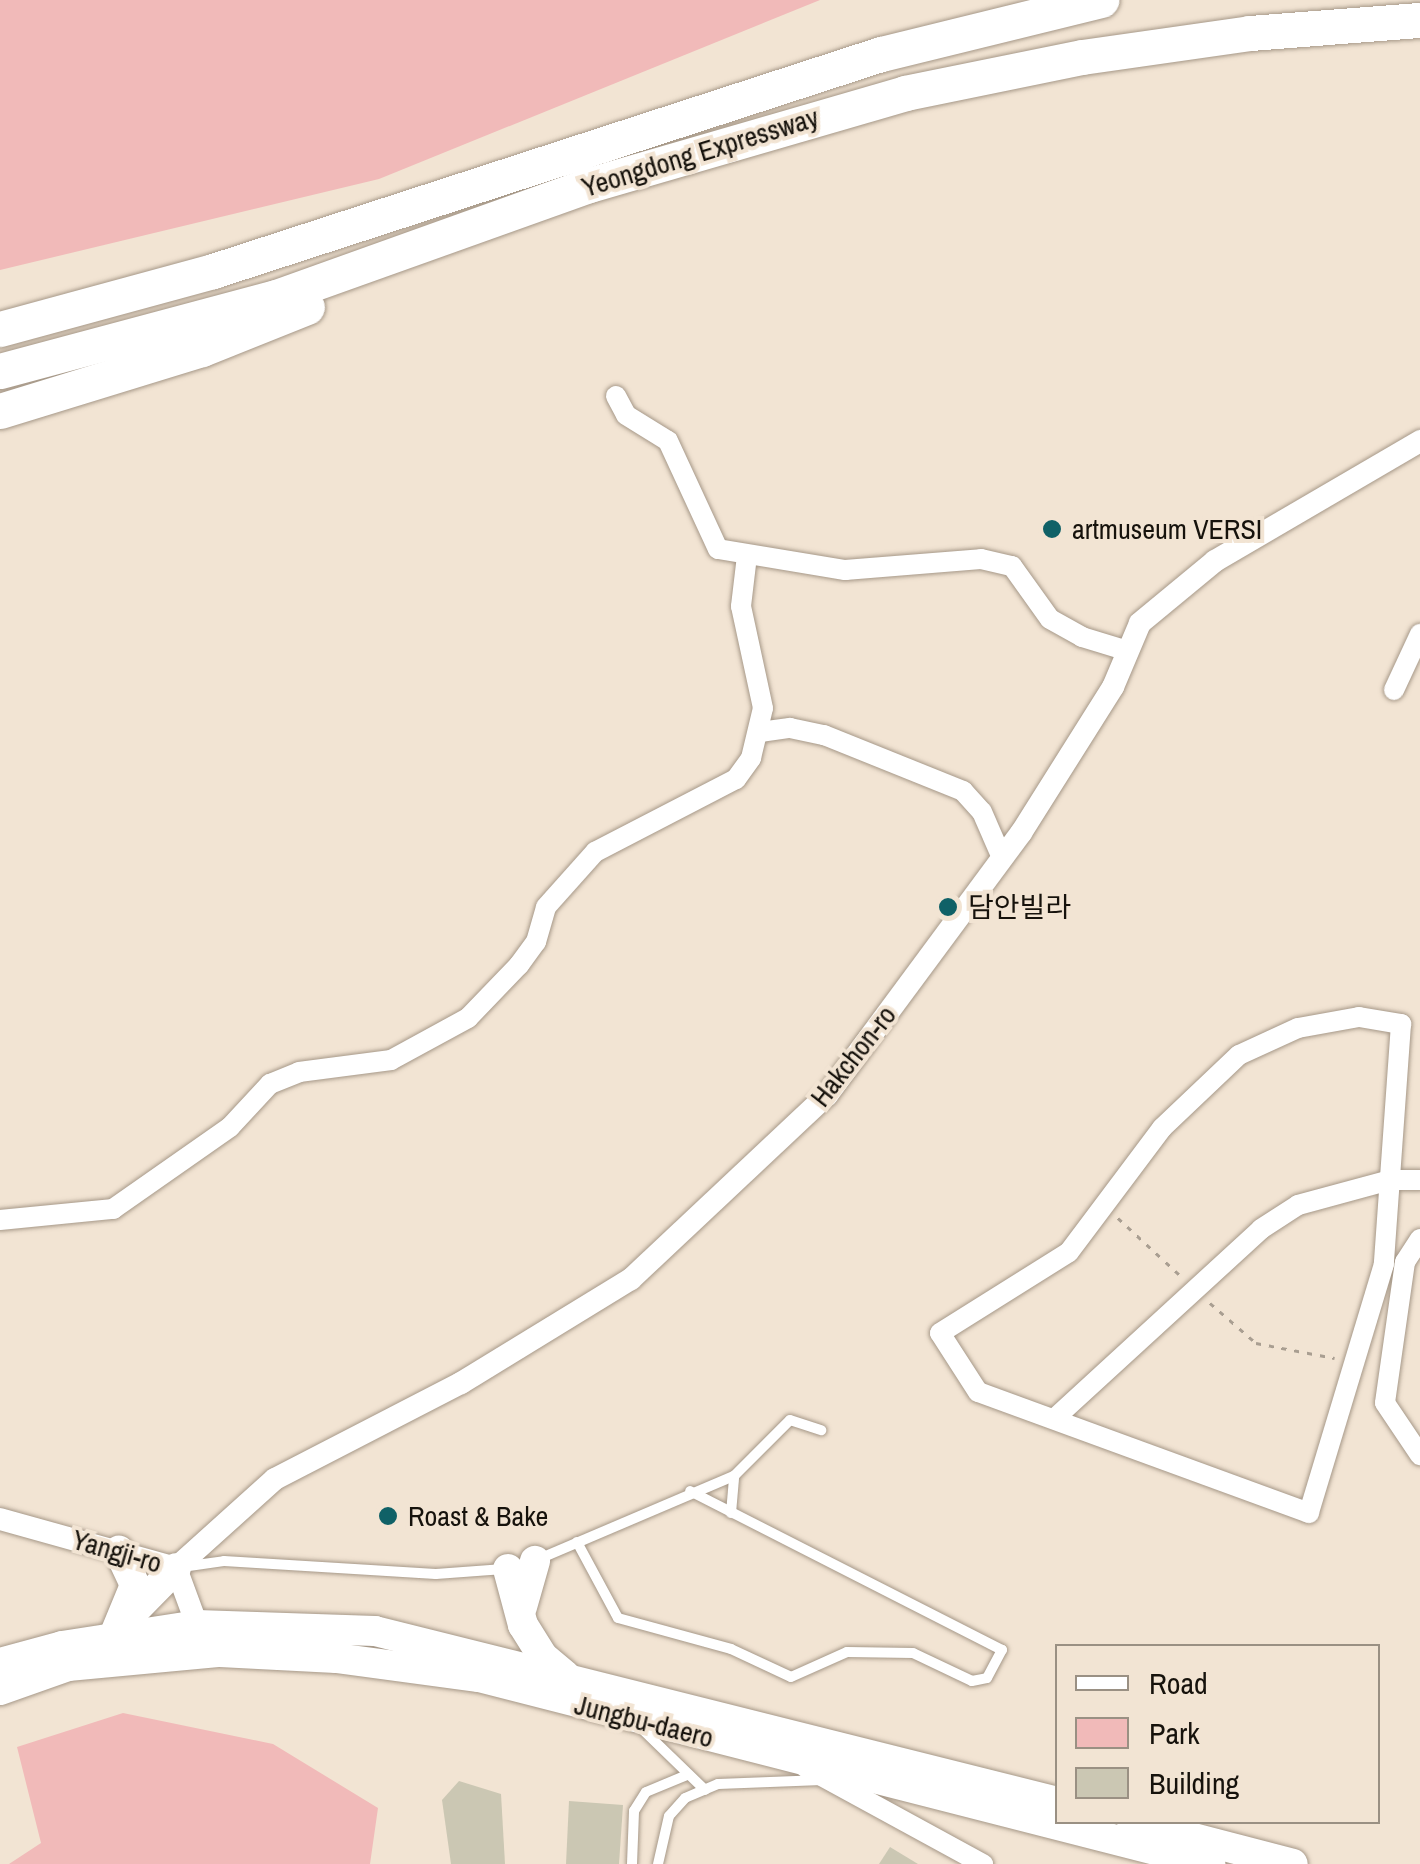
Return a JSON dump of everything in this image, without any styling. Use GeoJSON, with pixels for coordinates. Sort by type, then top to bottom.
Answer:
{"type":"FeatureCollection","features":[{"type":"Feature","properties":{"kind":"highway","name":"Yeongdong Expressway"},"geometry":{"type":"LineString","coordinates":[[0,329],[214,271],[863,60],[1101,0]]}},
{"type":"Feature","properties":{"kind":"highway","name":"Yeongdong Expressway"},"geometry":{"type":"LineString","coordinates":[[0,371],[152,334],[749,133],[987,74],[1250,33],[1420,20]]}},
{"type":"Feature","properties":{"kind":"highway"},"geometry":{"type":"LineString","coordinates":[[0,411],[246,334],[460,233]]}},
{"type":"Feature","properties":{"kind":"main road"},"geometry":{"type":"LineString","coordinates":[[119,1550],[135,1585],[119,1628]]}},
{"type":"Feature","properties":{"kind":"main road"},"geometry":{"type":"LineString","coordinates":[[522,1565],[523,1624],[542,1656],[568,1676]]}},
{"type":"Feature","properties":{"kind":"main road"},"geometry":{"type":"LineString","coordinates":[[119,1628],[176,1568]]}},
{"type":"Feature","properties":{"kind":"main road","name":"Jungbu-daero"},"geometry":{"type":"LineString","coordinates":[[65,1656],[119,1628],[197,1624],[375,1630],[1055,1801]]}},
{"type":"Feature","properties":{"kind":"main road"},"geometry":{"type":"LineString","coordinates":[[0,1644],[65,1656]]}},
{"type":"Feature","properties":{"kind":"main road","name":"Jungbu-daero"},"geometry":{"type":"LineString","coordinates":[[65,1656],[220,1652],[336,1658],[480,1677],[1210,1864]]}},
{"type":"Feature","properties":{"kind":"main road"},"geometry":{"type":"LineString","coordinates":[[0,1663],[65,1656]]}},
{"type":"Feature","properties":{"kind":"main road"},"geometry":{"type":"LineString","coordinates":[[0,1690],[65,1656]]}},
{"type":"Feature","properties":{"kind":"main road"},"geometry":{"type":"LineString","coordinates":[[0,1700],[65,1656]]}},
{"type":"Feature","properties":{"kind":"main road"},"geometry":{"type":"LineString","coordinates":[[1140,1824],[1293,1864]]}},
{"type":"Feature","properties":{"kind":"street"},"geometry":{"type":"LineString","coordinates":[[616,396],[626,415],[668,441],[718,548],[845,570],[981,559],[1012,566],[1050,619],[1082,638],[1128,651]]}},
{"type":"Feature","properties":{"kind":"street","name":"Hakchon-ro"},"geometry":{"type":"LineString","coordinates":[[176,1568],[275,1479],[461,1383],[631,1279],[827,1095],[1002,858],[1113,687],[1140,623],[1215,561],[1420,441]]}},
{"type":"Feature","properties":{"kind":"street"},"geometry":{"type":"LineString","coordinates":[[0,1220],[113,1209],[230,1128],[270,1084],[299,1072],[391,1060],[468,1018],[519,965],[536,942],[546,907],[583,864],[736,778],[760,732],[764,708],[741,606],[747,556]]}},
{"type":"Feature","properties":{"kind":"street"},"geometry":{"type":"LineString","coordinates":[[1394,690],[1420,634]]}},
{"type":"Feature","properties":{"kind":"street"},"geometry":{"type":"LineString","coordinates":[[760,732],[790,728],[824,736],[963,791],[982,812],[1002,858]]}},
{"type":"Feature","properties":{"kind":"street"},"geometry":{"type":"LineString","coordinates":[[1359,1017],[1401,1024],[1390,1180],[1384,1264],[1360,1355],[1309,1513],[978,1392],[940,1333],[1069,1252],[1162,1128],[1240,1055],[1298,1028],[1359,1017]]}},
{"type":"Feature","properties":{"kind":"street"},"geometry":{"type":"LineString","coordinates":[[1054,1419],[1261,1229],[1298,1206],[1390,1180],[1420,1180]]}},
{"type":"Feature","properties":{"kind":"street"},"geometry":{"type":"LineString","coordinates":[[1420,1239],[1406,1262],[1388,1355],[1385,1403],[1420,1455]]}},
{"type":"Feature","properties":{"kind":"street"},"geometry":{"type":"LineString","coordinates":[[1360,1355],[1388,1355]]}},
{"type":"Feature","properties":{"kind":"street","name":"Yangji-ro"},"geometry":{"type":"LineString","coordinates":[[0,1519],[176,1568],[197,1624]]}},
{"type":"Feature","properties":{"kind":"street"},"geometry":{"type":"LineString","coordinates":[[790,1757],[823,1780],[983,1864]]}},
{"type":"Feature","properties":{"kind":"lane"},"geometry":{"type":"LineString","coordinates":[[176,1568],[224,1561],[436,1574],[522,1565],[690,1491],[734,1476],[790,1420],[821,1430]]}},
{"type":"Feature","properties":{"kind":"lane"},"geometry":{"type":"LineString","coordinates":[[731,1514],[734,1476]]}},
{"type":"Feature","properties":{"kind":"lane"},"geometry":{"type":"LineString","coordinates":[[577,1542],[618,1618],[731,1649],[792,1677],[848,1652],[913,1653],[972,1681],[987,1678],[1002,1650],[690,1491]]}},
{"type":"Feature","properties":{"kind":"lane"},"geometry":{"type":"LineString","coordinates":[[632,1719],[705,1790]]}},
{"type":"Feature","properties":{"kind":"lane"},"geometry":{"type":"LineString","coordinates":[[632,1864],[634,1811],[646,1792],[687,1775]]}},
{"type":"Feature","properties":{"kind":"lane"},"geometry":{"type":"LineString","coordinates":[[658,1864],[669,1816],[685,1798],[705,1790],[823,1780]]}},
{"type":"Feature","properties":{"kind":"path"},"geometry":{"type":"LineString","coordinates":[[1106,1206],[1256,1343],[1360,1355]]}},
{"type":"Feature","properties":{"kind":"green space"},"geometry":{"type":"Polygon","coordinates":[[[0,0],[820,0],[379,179],[0,270],[0,0]]]}},
{"type":"Feature","properties":{"kind":"green space"},"geometry":{"type":"Polygon","coordinates":[[[123,1713],[273,1744],[378,1808],[370,1864],[9,1864],[41,1843],[17,1747],[123,1713]]]}},
{"type":"Feature","properties":{"kind":"building"},"geometry":{"type":"Polygon","coordinates":[[[459,1781],[501,1794],[505,1864],[451,1864],[442,1800],[459,1781]]]}},
{"type":"Feature","properties":{"kind":"building"},"geometry":{"type":"Polygon","coordinates":[[[569,1801],[623,1805],[619,1864],[566,1864],[569,1801]]]}},
{"type":"Feature","properties":{"kind":"building"},"geometry":{"type":"Polygon","coordinates":[[[890,1847],[918,1864],[879,1864],[890,1847]]]}},
{"type":"Feature","properties":{"kind":"place","name":"artmuseum VERSI"},"geometry":{"type":"Point","coordinates":[1052,529]}},
{"type":"Feature","properties":{"kind":"place","name":"담안빌라"},"geometry":{"type":"Point","coordinates":[948,907]}},
{"type":"Feature","properties":{"kind":"place","name":"Roast & Bake"},"geometry":{"type":"Point","coordinates":[388,1516]}}]}
